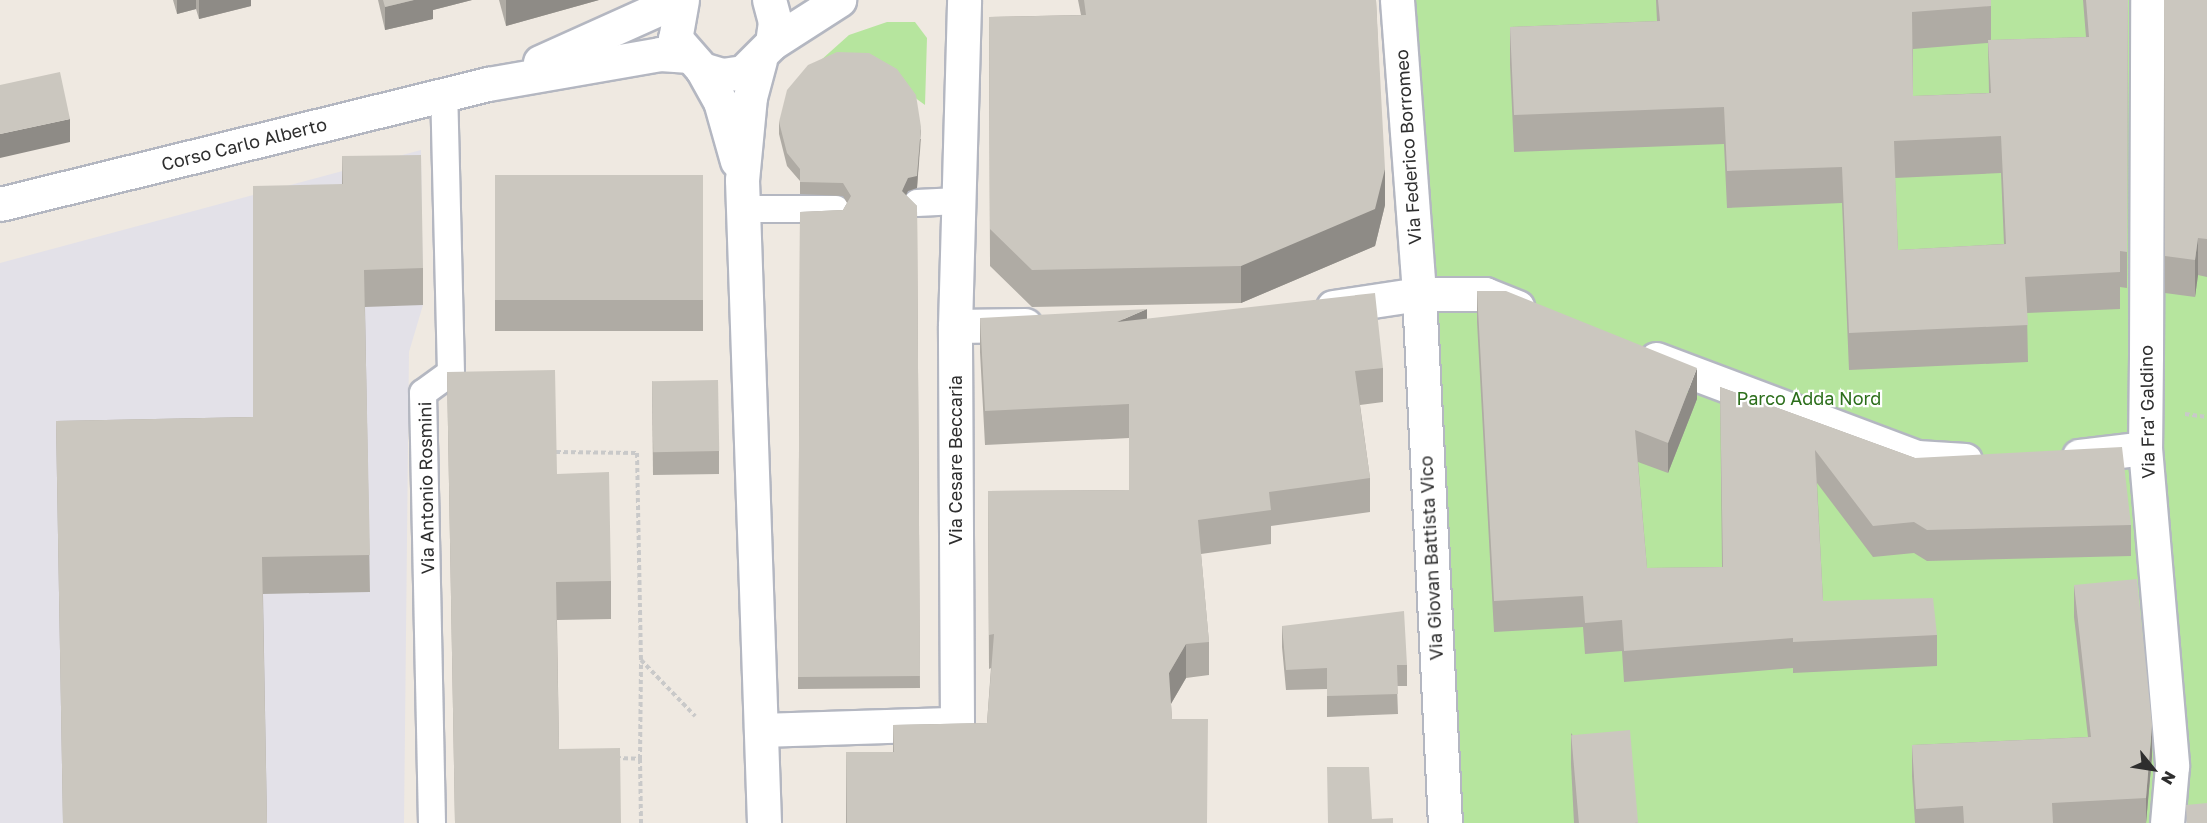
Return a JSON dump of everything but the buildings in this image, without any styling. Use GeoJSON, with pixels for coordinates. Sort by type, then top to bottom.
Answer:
{"type":"FeatureCollection","features":[{"type":"Feature","properties":{"kind":"street"},"geometry":{"type":"LineString","coordinates":[[680,0],[675,38],[720,101],[743,194]]}},
{"type":"Feature","properties":{"kind":"street","name":"Corso Carlo Alberto"},"geometry":{"type":"LineString","coordinates":[[488,84],[680,0]]}},
{"type":"Feature","properties":{"kind":"street"},"geometry":{"type":"LineString","coordinates":[[764,823],[743,194],[750,97],[776,22],[769,0]]}},
{"type":"Feature","properties":{"kind":"street"},"geometry":{"type":"LineString","coordinates":[[766,52],[839,0]]}},
{"type":"Feature","properties":{"kind":"street","name":"Via Cesare Beccaria"},"geometry":{"type":"LineString","coordinates":[[761,730],[957,724],[954,326],[964,0]]}},
{"type":"Feature","properties":{"kind":"street","name":"Via Federico Borromeo"},"geometry":{"type":"LineString","coordinates":[[1397,0],[1419,294]]}},
{"type":"Feature","properties":{"kind":"street","name":"Via Fra' Galdino"},"geometry":{"type":"LineString","coordinates":[[2147,0],[2145,448],[2172,760],[2167,823]]}},
{"type":"Feature","properties":{"kind":"street","name":"Corso Carlo Alberto"},"geometry":{"type":"LineString","coordinates":[[0,204],[488,84],[660,54],[694,63],[722,75],[743,72],[766,52]]}},
{"type":"Feature","properties":{"kind":"street"},"geometry":{"type":"LineString","coordinates":[[1296,313],[1419,294],[1485,294],[1551,319]]}},
{"type":"Feature","properties":{"kind":"street","name":"Via Giovan Battista Vico"},"geometry":{"type":"LineString","coordinates":[[1419,294],[1445,823]]}},
{"type":"Feature","properties":{"kind":"street"},"geometry":{"type":"LineString","coordinates":[[954,326],[1062,325]]}},
{"type":"Feature","properties":{"kind":"street"},"geometry":{"type":"LineString","coordinates":[[1629,348],[1917,457],[1994,462]]}},
{"type":"Feature","properties":{"kind":"street"},"geometry":{"type":"LineString","coordinates":[[2051,459],[2145,448]]}},
{"type":"Feature","properties":{"kind":"lane","name":"Via Antonio Rosmini"},"geometry":{"type":"LineString","coordinates":[[432,823],[423,393],[451,373],[444,95]]}},
{"type":"Feature","properties":{"kind":"lane"},"geometry":{"type":"LineString","coordinates":[[743,194],[836,209]]}},
{"type":"Feature","properties":{"kind":"lane"},"geometry":{"type":"LineString","coordinates":[[917,203],[958,201]]}},
{"type":"Feature","properties":{"kind":"path"},"geometry":{"type":"LineString","coordinates":[[556,452],[637,453],[641,660],[640,823]]}},
{"type":"Feature","properties":{"kind":"path"},"geometry":{"type":"LineString","coordinates":[[641,660],[695,716]]}},
{"type":"Feature","properties":{"kind":"path"},"geometry":{"type":"LineString","coordinates":[[605,757],[640,759]]}},
{"type":"Feature","properties":{"kind":"shaded area"},"geometry":{"type":"Polygon","coordinates":[[[421,150],[423,305],[409,352],[404,823],[0,823],[0,263],[421,150]]]}},
{"type":"Feature","properties":{"kind":"green space","name":"Parco Adda Nord"},"geometry":{"type":"Polygon","coordinates":[[[1381,0],[2207,0],[2207,812],[2174,815],[2174,823],[1441,823],[1381,0]]]}},
{"type":"Feature","properties":{"kind":"green space"},"geometry":{"type":"Polygon","coordinates":[[[887,22],[915,22],[927,38],[925,105],[914,97],[802,77],[849,35],[887,22]]]}}]}
